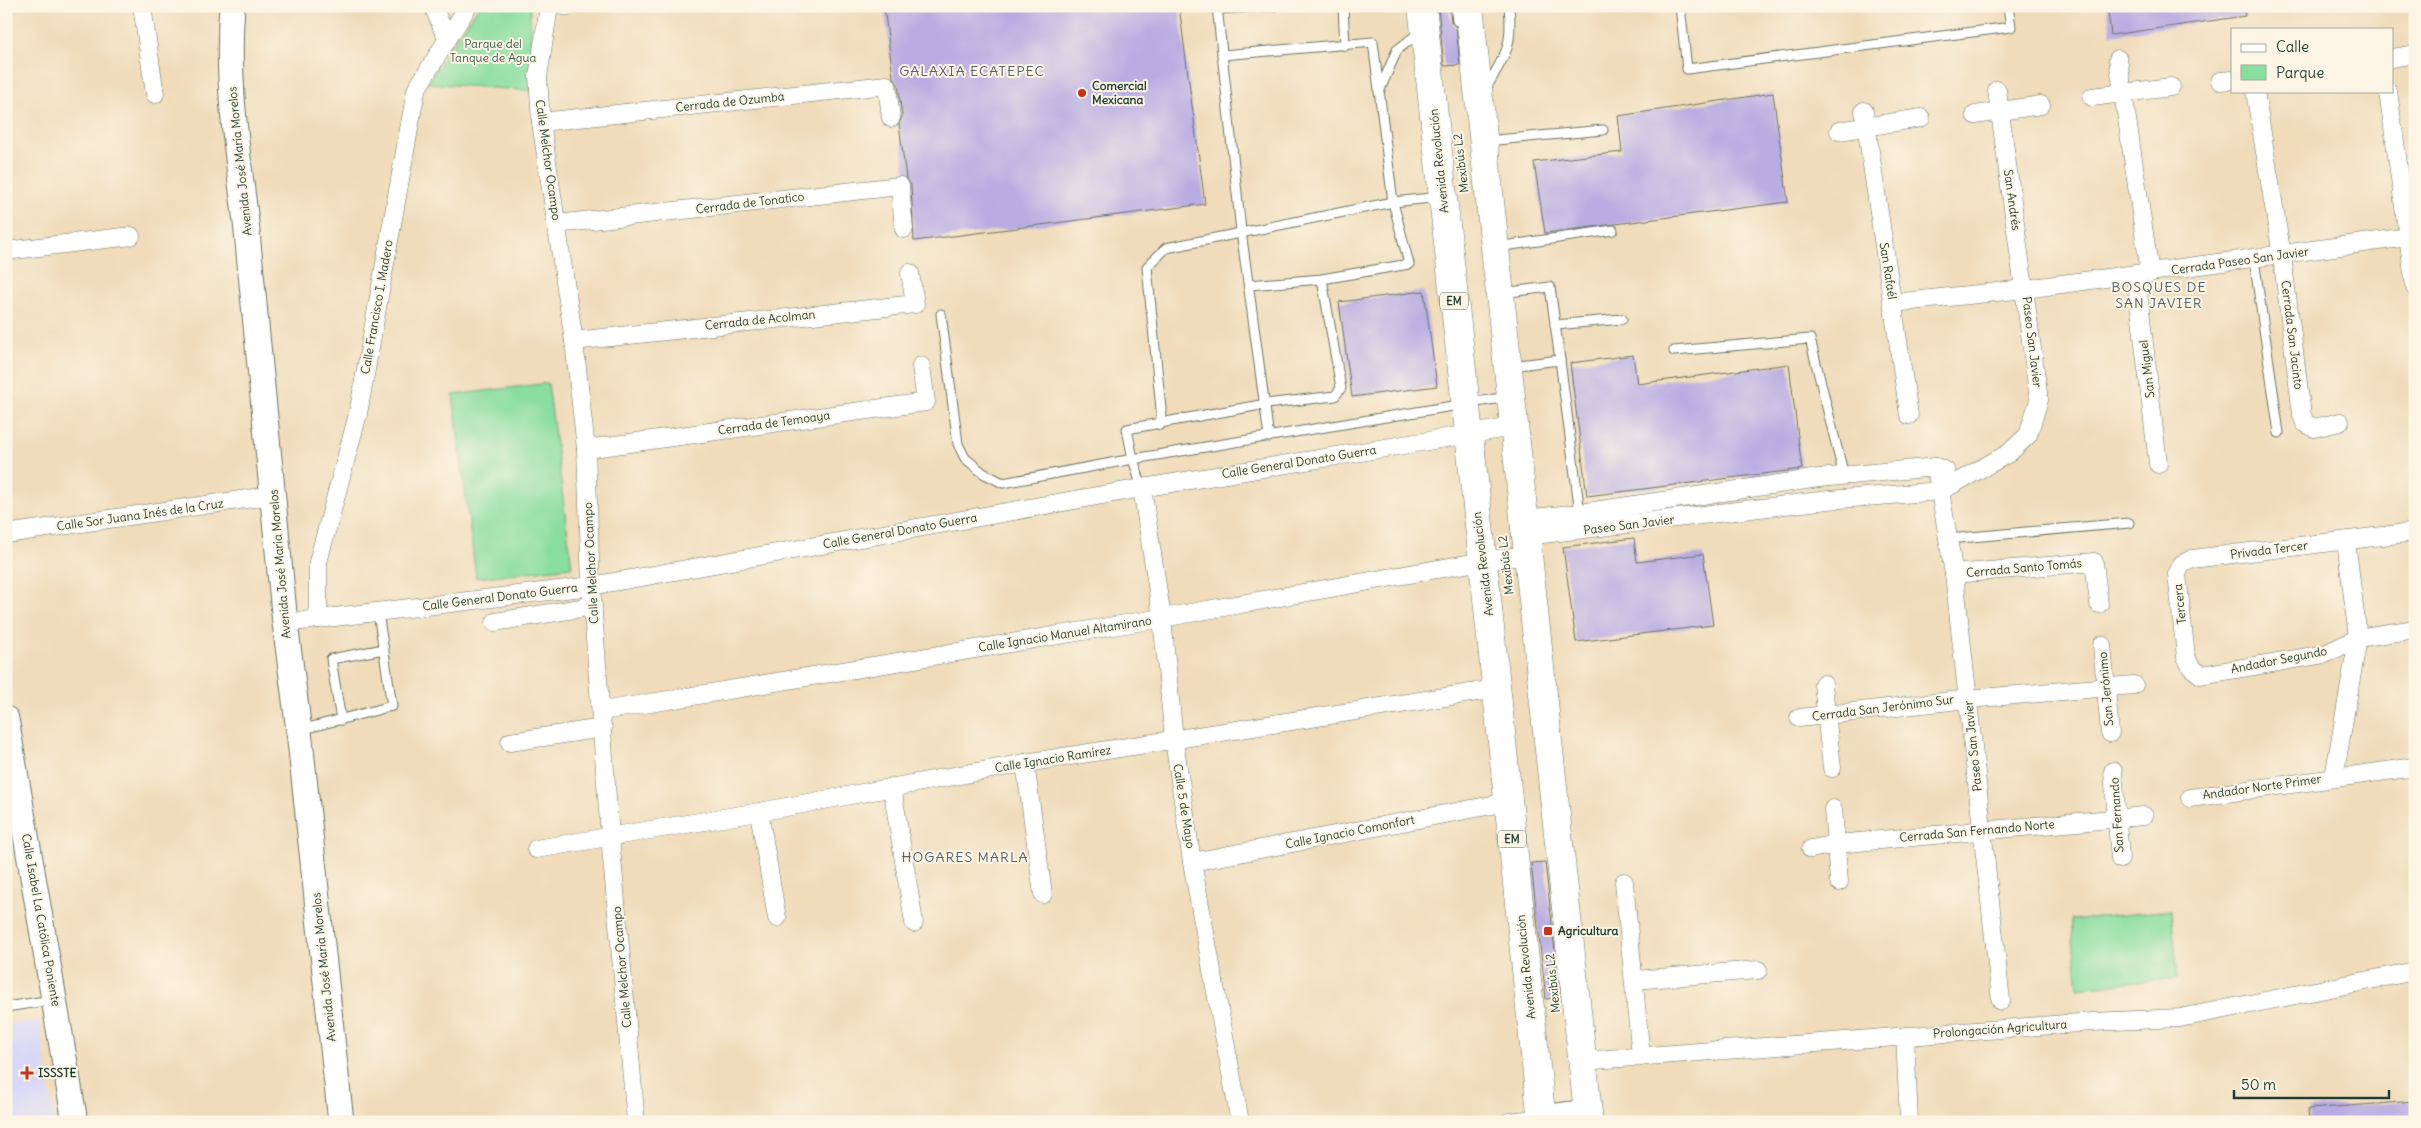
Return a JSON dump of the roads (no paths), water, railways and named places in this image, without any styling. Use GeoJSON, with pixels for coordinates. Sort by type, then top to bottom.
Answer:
{"type":"FeatureCollection","features":[{"type":"Feature","properties":{"kind":"main road","name":"Avenida José María Morelos"},"geometry":{"type":"LineString","coordinates":[[232,6],[232,102],[274,495],[285,623],[300,731],[341,1122]]}},
{"type":"Feature","properties":{"kind":"main road","name":"Avenida Revolución"},"geometry":{"type":"LineString","coordinates":[[1469,6],[1499,293],[1511,549],[1582,1062],[1584,1117]]}},
{"type":"Feature","properties":{"kind":"main road","name":"Avenida Revolución"},"geometry":{"type":"LineString","coordinates":[[1423,18],[1442,196],[1476,417],[1511,549],[1496,689],[1508,802],[1548,1117]]}},
{"type":"Feature","properties":{"kind":"main road","name":"Calle Isabel La Católica Poniente"},"geometry":{"type":"LineString","coordinates":[[6,719],[75,1122]]}},
{"type":"Feature","properties":{"kind":"main road"},"geometry":{"type":"LineString","coordinates":[[1548,1117],[1584,1117]]}},
{"type":"Feature","properties":{"kind":"street"},"geometry":{"type":"LineString","coordinates":[[142,6],[155,94]]}},
{"type":"Feature","properties":{"kind":"street"},"geometry":{"type":"LineString","coordinates":[[433,6],[447,39]]}},
{"type":"Feature","properties":{"kind":"street","name":"Calle Francisco I. Madero"},"geometry":{"type":"LineString","coordinates":[[318,619],[318,562],[358,414],[416,90],[468,6]]}},
{"type":"Feature","properties":{"kind":"street","name":"Calle Melchor Ocampo"},"geometry":{"type":"LineString","coordinates":[[549,6],[538,77],[541,122],[574,340],[586,449],[591,586],[610,836],[636,1122]]}},
{"type":"Feature","properties":{"kind":"street"},"geometry":{"type":"LineString","coordinates":[[2394,58],[2415,54]]}},
{"type":"Feature","properties":{"kind":"street","name":"San Miguel"},"geometry":{"type":"LineString","coordinates":[[2118,59],[2143,274],[2158,464]]}},
{"type":"Feature","properties":{"kind":"street","name":"Cerrada de Ozumba"},"geometry":{"type":"LineString","coordinates":[[541,122],[886,85],[891,118]]}},
{"type":"Feature","properties":{"kind":"street"},"geometry":{"type":"LineString","coordinates":[[2092,97],[2171,87]]}},
{"type":"Feature","properties":{"kind":"street","name":"San Andrés"},"geometry":{"type":"LineString","coordinates":[[1997,90],[2025,289]]}},
{"type":"Feature","properties":{"kind":"street","name":"Cerrada San Jacinto"},"geometry":{"type":"LineString","coordinates":[[2255,92],[2282,256],[2302,415],[2305,424],[2314,428],[2340,422]]}},
{"type":"Feature","properties":{"kind":"street"},"geometry":{"type":"LineString","coordinates":[[2388,92],[2415,287]]}},
{"type":"Feature","properties":{"kind":"street"},"geometry":{"type":"LineString","coordinates":[[1975,115],[2041,105]]}},
{"type":"Feature","properties":{"kind":"street"},"geometry":{"type":"LineString","coordinates":[[1839,131],[1865,119],[1921,118]]}},
{"type":"Feature","properties":{"kind":"street","name":"San Rafaél"},"geometry":{"type":"LineString","coordinates":[[1865,119],[1909,414]]}},
{"type":"Feature","properties":{"kind":"street","name":"Cerrada de Tonatico"},"geometry":{"type":"LineString","coordinates":[[556,224],[900,186],[904,230]]}},
{"type":"Feature","properties":{"kind":"street"},"geometry":{"type":"LineString","coordinates":[[6,251],[131,236]]}},
{"type":"Feature","properties":{"kind":"street","name":"Cerrada Paseo San Javier"},"geometry":{"type":"LineString","coordinates":[[1893,303],[2143,274],[2408,237]]}},
{"type":"Feature","properties":{"kind":"street","name":"Cerrada de Acolman"},"geometry":{"type":"LineString","coordinates":[[574,340],[915,304],[910,272]]}},
{"type":"Feature","properties":{"kind":"street","name":"Paseo San Javier"},"geometry":{"type":"LineString","coordinates":[[1511,549],[1796,504],[1941,491],[1963,477],[2010,453],[2028,435],[2039,400],[2025,289]]}},
{"type":"Feature","properties":{"kind":"street","name":"Cerrada de Temoaya"},"geometry":{"type":"LineString","coordinates":[[586,449],[926,402],[921,366]]}},
{"type":"Feature","properties":{"kind":"street","name":"Calle General Donato Guerra"},"geometry":{"type":"LineString","coordinates":[[285,623],[591,586],[1142,488],[1476,417],[1503,408]]}},
{"type":"Feature","properties":{"kind":"street","name":"Paseo San Javier"},"geometry":{"type":"LineString","coordinates":[[1511,549],[1580,513],[1844,476],[1936,468],[1963,477]]}},
{"type":"Feature","properties":{"kind":"street","name":"Paseo San Javier"},"geometry":{"type":"LineString","coordinates":[[1936,468],[1954,574],[2001,1001]]}},
{"type":"Feature","properties":{"kind":"street"},"geometry":{"type":"LineString","coordinates":[[1792,482],[1796,504]]}},
{"type":"Feature","properties":{"kind":"street","name":"Calle 5 de Mayo"},"geometry":{"type":"LineString","coordinates":[[1142,488],[1162,618],[1174,740],[1192,862],[1240,1122]]}},
{"type":"Feature","properties":{"kind":"street","name":"Calle Sor Juana Inés de la Cruz"},"geometry":{"type":"LineString","coordinates":[[6,534],[274,495]]}},
{"type":"Feature","properties":{"kind":"street","name":"Privada Tercer"},"geometry":{"type":"LineString","coordinates":[[2192,559],[2415,532]]}},
{"type":"Feature","properties":{"kind":"street"},"geometry":{"type":"LineString","coordinates":[[2334,777],[2358,638],[2346,541]]}},
{"type":"Feature","properties":{"kind":"street","name":"Calle Ignacio Manuel Altamirano"},"geometry":{"type":"LineString","coordinates":[[510,742],[602,720],[1162,618],[1511,549]]}},
{"type":"Feature","properties":{"kind":"street","name":"Tercera"},"geometry":{"type":"LineString","coordinates":[[2192,559],[2182,564],[2177,574],[2186,657],[2191,667],[2201,675]]}},
{"type":"Feature","properties":{"kind":"street","name":"Cerrada Santo Tomás"},"geometry":{"type":"LineString","coordinates":[[1954,574],[2094,562],[2099,604]]}},
{"type":"Feature","properties":{"kind":"street"},"geometry":{"type":"LineString","coordinates":[[495,622],[593,606]]}},
{"type":"Feature","properties":{"kind":"street","name":"Andador Segundo"},"geometry":{"type":"LineString","coordinates":[[2201,675],[2325,654],[2358,638],[2415,629]]}},
{"type":"Feature","properties":{"kind":"street","name":"San Jerónimo"},"geometry":{"type":"LineString","coordinates":[[2102,645],[2110,732]]}},
{"type":"Feature","properties":{"kind":"street"},"geometry":{"type":"LineString","coordinates":[[1823,684],[1832,768]]}},
{"type":"Feature","properties":{"kind":"street","name":"Cerrada San Jerónimo Sur"},"geometry":{"type":"LineString","coordinates":[[1799,718],[1968,699],[2134,684]]}},
{"type":"Feature","properties":{"kind":"street","name":"Calle Ignacio Ramírez"},"geometry":{"type":"LineString","coordinates":[[536,849],[759,812],[1025,763],[1496,689]]}},
{"type":"Feature","properties":{"kind":"street"},"geometry":{"type":"LineString","coordinates":[[1025,763],[1043,894]]}},
{"type":"Feature","properties":{"kind":"street","name":"Andador Norte Primer"},"geometry":{"type":"LineString","coordinates":[[2190,798],[2415,767]]}},
{"type":"Feature","properties":{"kind":"street","name":"San Fernando"},"geometry":{"type":"LineString","coordinates":[[2113,771],[2120,859]]}},
{"type":"Feature","properties":{"kind":"street"},"geometry":{"type":"LineString","coordinates":[[892,787],[914,923]]}},
{"type":"Feature","properties":{"kind":"street","name":"Calle Ignacio Comonfort"},"geometry":{"type":"LineString","coordinates":[[1192,862],[1508,802]]}},
{"type":"Feature","properties":{"kind":"street"},"geometry":{"type":"LineString","coordinates":[[1833,809],[1839,882]]}},
{"type":"Feature","properties":{"kind":"street"},"geometry":{"type":"LineString","coordinates":[[759,812],[777,918]]}},
{"type":"Feature","properties":{"kind":"street","name":"Cerrada San Fernando Norte"},"geometry":{"type":"LineString","coordinates":[[1811,848],[1836,844],[2144,816]]}},
{"type":"Feature","properties":{"kind":"street"},"geometry":{"type":"LineString","coordinates":[[1624,882],[1641,1057]]}},
{"type":"Feature","properties":{"kind":"street"},"geometry":{"type":"LineString","coordinates":[[1634,980],[1758,970]]}},
{"type":"Feature","properties":{"kind":"street","name":"Prolongación Agricultura"},"geometry":{"type":"LineString","coordinates":[[1582,1062],[2092,1022],[2180,1018],[2415,971]]}},
{"type":"Feature","properties":{"kind":"street"},"geometry":{"type":"LineString","coordinates":[[1905,1036],[1909,1122]]}},
{"type":"Feature","properties":{"kind":"street"},"geometry":{"type":"LineString","coordinates":[[1509,1122],[1548,1117]]}},
{"type":"Feature","properties":{"kind":"lane"},"geometry":{"type":"LineString","coordinates":[[1269,438],[1266,404],[1241,231],[1217,8],[1274,6]]}},
{"type":"Feature","properties":{"kind":"lane"},"geometry":{"type":"LineString","coordinates":[[1343,6],[1345,46]]}},
{"type":"Feature","properties":{"kind":"lane"},"geometry":{"type":"LineString","coordinates":[[1455,6],[1458,35]]}},
{"type":"Feature","properties":{"kind":"lane"},"geometry":{"type":"LineString","coordinates":[[1479,99],[1505,56],[1512,33],[1509,6]]}},
{"type":"Feature","properties":{"kind":"lane"},"geometry":{"type":"LineString","coordinates":[[1680,6],[1687,69],[2010,27],[2008,6]]}},
{"type":"Feature","properties":{"kind":"lane"},"geometry":{"type":"LineString","coordinates":[[1378,92],[1397,50],[1423,18]]}},
{"type":"Feature","properties":{"kind":"lane"},"geometry":{"type":"LineString","coordinates":[[1222,56],[1373,42],[1393,202],[1408,264],[1322,278],[1249,285]]}},
{"type":"Feature","properties":{"kind":"lane"},"geometry":{"type":"LineString","coordinates":[[1484,144],[1603,130]]}},
{"type":"Feature","properties":{"kind":"lane"},"geometry":{"type":"LineString","coordinates":[[1160,425],[1161,410],[1147,267],[1166,248],[1241,231],[1393,202],[1442,196]]}},
{"type":"Feature","properties":{"kind":"lane"},"geometry":{"type":"LineString","coordinates":[[1494,247],[1613,230]]}},
{"type":"Feature","properties":{"kind":"lane"},"geometry":{"type":"LineString","coordinates":[[2254,259],[2279,433]]}},
{"type":"Feature","properties":{"kind":"lane"},"geometry":{"type":"LineString","coordinates":[[1142,488],[1133,459],[1127,429],[1160,425],[1266,404],[1335,396],[1341,388],[1322,278]]}},
{"type":"Feature","properties":{"kind":"lane"},"geometry":{"type":"LineString","coordinates":[[1499,293],[1550,288],[1580,513]]}},
{"type":"Feature","properties":{"kind":"lane"},"geometry":{"type":"LineString","coordinates":[[941,314],[958,444],[964,458],[983,473],[1003,483],[1133,459],[1269,438],[1476,417],[1503,408],[1560,360]]}},
{"type":"Feature","properties":{"kind":"lane"},"geometry":{"type":"LineString","coordinates":[[1556,325],[1622,319]]}},
{"type":"Feature","properties":{"kind":"lane"},"geometry":{"type":"LineString","coordinates":[[1674,351],[1810,339],[1844,476]]}},
{"type":"Feature","properties":{"kind":"lane"},"geometry":{"type":"LineString","coordinates":[[1948,539],[2129,524]]}},
{"type":"Feature","properties":{"kind":"lane"},"geometry":{"type":"LineString","coordinates":[[300,731],[392,706],[378,612]]}},
{"type":"Feature","properties":{"kind":"lane"},"geometry":{"type":"LineString","coordinates":[[341,720],[330,659],[384,649]]}},
{"type":"Feature","properties":{"kind":"lane","name":"Mexibús L2"},"geometry":{"type":"LineString","coordinates":[[1533,695],[1584,1117]]}},
{"type":"Feature","properties":{"kind":"lane"},"geometry":{"type":"LineString","coordinates":[[6,1007],[55,1000]]}},
{"type":"Feature","properties":{"kind":"place","name":"Comercial Mexicana"},"geometry":{"type":"Point","coordinates":[1082,93]}},
{"type":"Feature","properties":{"kind":"place","name":"Agricultura"},"geometry":{"type":"Point","coordinates":[1548,931]}},
{"type":"Feature","properties":{"kind":"place","name":"ISSSTE"},"geometry":{"type":"Point","coordinates":[27,1073]}},
{"type":"Feature","properties":{"kind":"district","name":"GALAXIA ECATEPEC"},"geometry":{"type":"Point","coordinates":[972,71]}},
{"type":"Feature","properties":{"kind":"district","name":"BOSQUES DE SAN JAVIER"},"geometry":{"type":"Point","coordinates":[2159,296]}},
{"type":"Feature","properties":{"kind":"district","name":"HOGARES MARLA"},"geometry":{"type":"Point","coordinates":[965,857]}},
{"type":"Feature","properties":{"kind":"park label","name":"Parque del Tanque de Agua"},"geometry":{"type":"Point","coordinates":[493,51]}}]}
